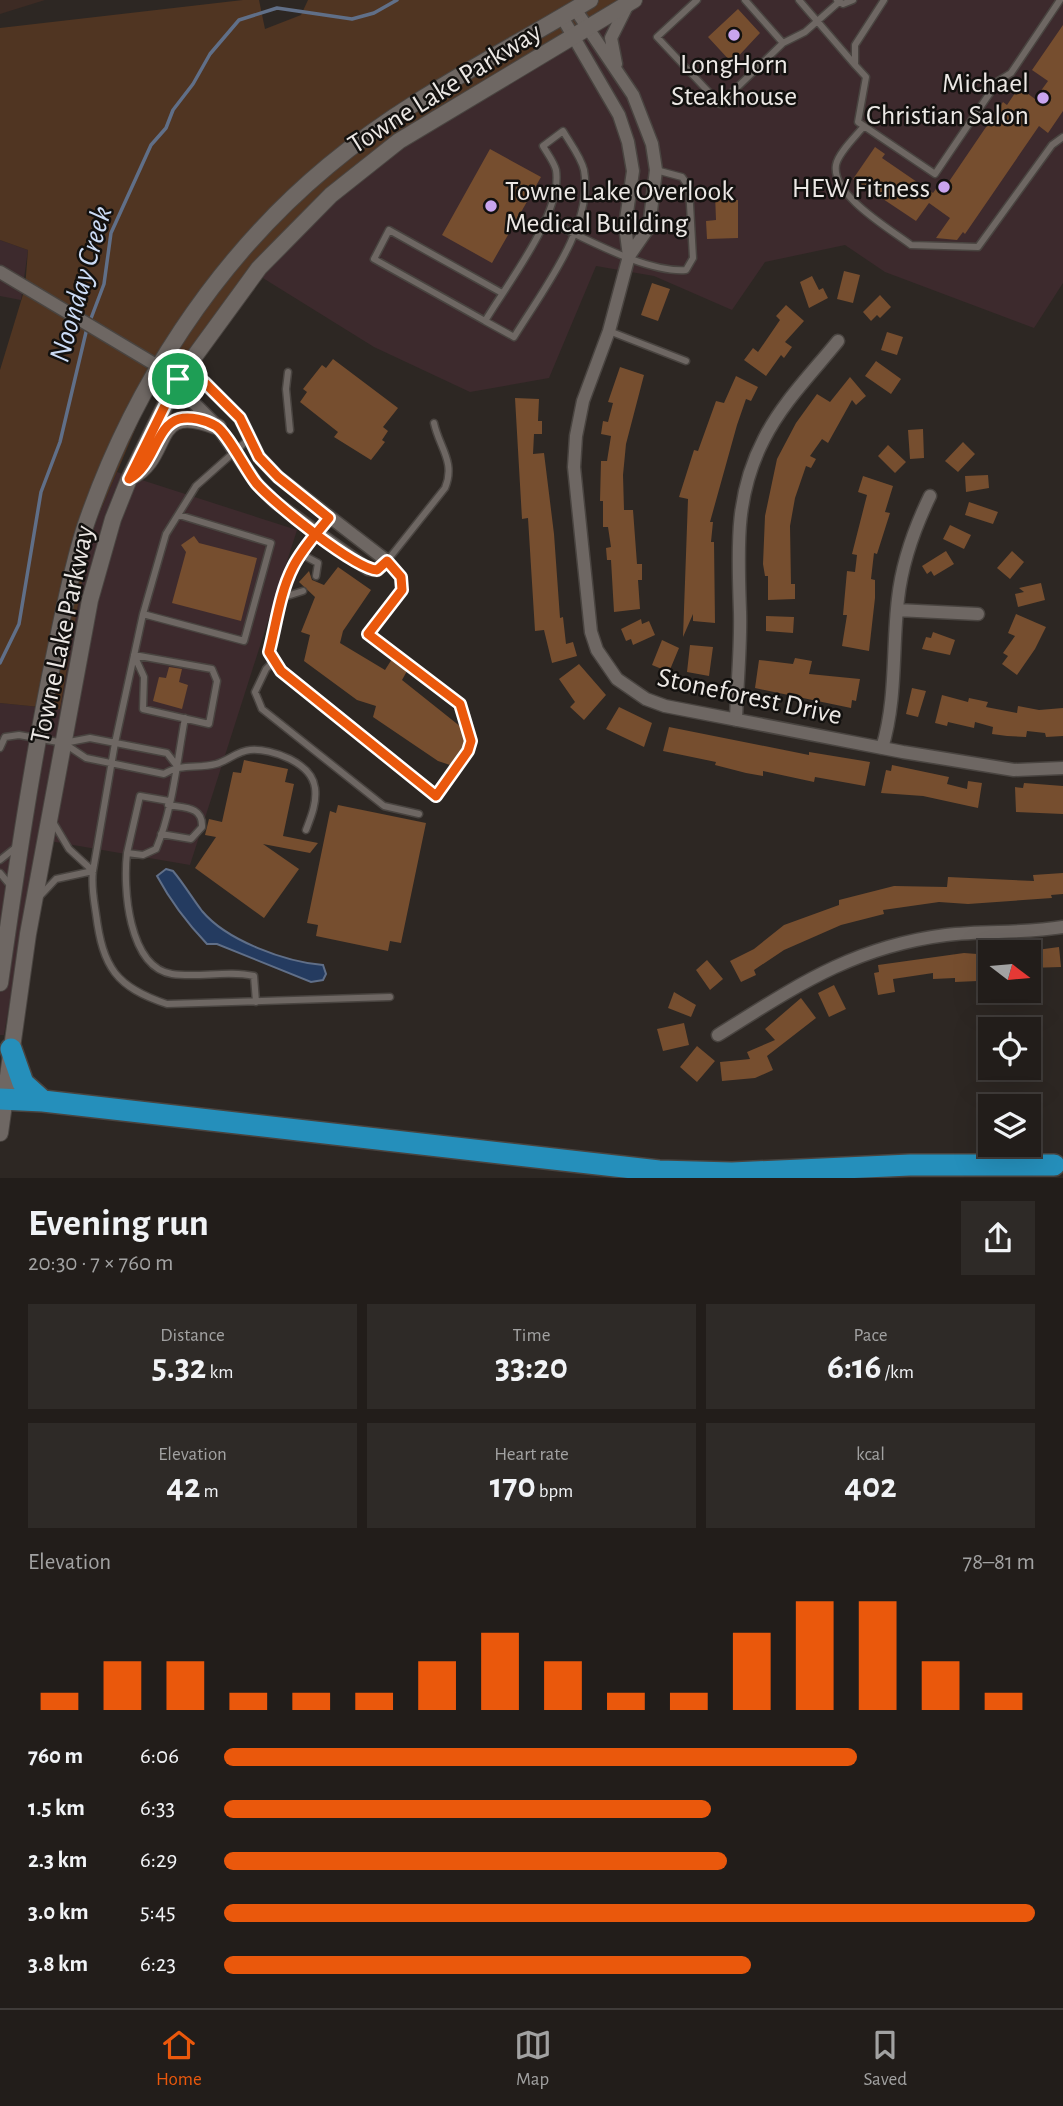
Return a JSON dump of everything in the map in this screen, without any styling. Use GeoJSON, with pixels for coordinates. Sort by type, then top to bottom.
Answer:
{"type":"FeatureCollection","features":[{"type":"Feature","properties":{"kind":"highway"},"geometry":{"type":"LineString","coordinates":[[11,1049],[23,1083],[43,1101]]}},
{"type":"Feature","properties":{"kind":"highway"},"geometry":{"type":"LineString","coordinates":[[3,1100],[43,1101],[659,1171],[732,1173],[910,1165],[1059,1165]]}},
{"type":"Feature","properties":{"kind":"highway"},"geometry":{"type":"LineString","coordinates":[[934,1178],[1059,1165]]}},
{"type":"Feature","properties":{"kind":"main road","name":"Towne Lake Parkway"},"geometry":{"type":"LineString","coordinates":[[0,983],[38,738],[85,527],[117,448],[159,366],[200,304],[237,256],[327,167],[426,95],[590,0]]}},
{"type":"Feature","properties":{"kind":"main road","name":"Towne Lake Parkway"},"geometry":{"type":"LineString","coordinates":[[0,1133],[33,905],[90,600],[113,519],[129,479],[182,381],[230,303],[258,268],[331,195],[399,141],[632,1]]}},
{"type":"Feature","properties":{"kind":"main road"},"geometry":{"type":"LineString","coordinates":[[129,479],[147,466],[163,431],[172,422],[186,418],[218,427]]}},
{"type":"Feature","properties":{"kind":"street"},"geometry":{"type":"LineString","coordinates":[[620,74],[611,38],[632,1]]}},
{"type":"Feature","properties":{"kind":"street","name":"Stoneforest Drive"},"geometry":{"type":"LineString","coordinates":[[568,13],[581,33],[619,115],[628,142],[633,171],[633,188],[625,226],[629,256]]}},
{"type":"Feature","properties":{"kind":"street","name":"Stoneforest Drive"},"geometry":{"type":"LineString","coordinates":[[581,33],[620,74],[645,123],[656,170],[649,227],[629,256],[609,331],[583,401],[574,467],[592,632],[597,650],[617,679],[646,699],[736,720],[1014,770],[1063,768]]}},
{"type":"Feature","properties":{"kind":"street"},"geometry":{"type":"LineString","coordinates":[[6,278],[182,381],[204,382],[240,418],[259,457],[278,477],[387,561],[377,570],[368,569],[275,502],[257,484],[218,427],[191,400],[182,381]]}},
{"type":"Feature","properties":{"kind":"street"},"geometry":{"type":"LineString","coordinates":[[736,720],[740,613],[736,540],[745,488],[757,454],[773,422],[838,341]]}},
{"type":"Feature","properties":{"kind":"street"},"geometry":{"type":"LineString","coordinates":[[882,748],[891,721],[897,610],[907,551],[930,496]]}},
{"type":"Feature","properties":{"kind":"street"},"geometry":{"type":"LineString","coordinates":[[897,610],[978,614]]}},
{"type":"Feature","properties":{"kind":"street"},"geometry":{"type":"LineString","coordinates":[[718,1035],[790,989],[854,956],[908,941],[948,935],[1063,927]]}},
{"type":"Feature","properties":{"kind":"lane"},"geometry":{"type":"LineString","coordinates":[[698,0],[657,37],[720,104],[783,43],[805,32],[838,1],[848,4],[853,0]]}},
{"type":"Feature","properties":{"kind":"lane"},"geometry":{"type":"LineString","coordinates":[[745,0],[783,43]]}},
{"type":"Feature","properties":{"kind":"lane"},"geometry":{"type":"LineString","coordinates":[[799,0],[866,77],[858,122],[934,174],[998,80],[1011,73],[1060,0]]}},
{"type":"Feature","properties":{"kind":"lane"},"geometry":{"type":"LineString","coordinates":[[855,65],[855,46],[884,0]]}},
{"type":"Feature","properties":{"kind":"lane"},"geometry":{"type":"LineString","coordinates":[[864,126],[836,163],[836,178],[841,187],[911,245],[921,247],[978,247],[1052,145],[1063,137]]}},
{"type":"Feature","properties":{"kind":"lane"},"geometry":{"type":"LineString","coordinates":[[485,321],[502,293],[545,220],[555,194],[556,169],[543,146],[563,131],[584,167],[586,203],[575,233],[514,337],[485,321],[374,259],[390,229],[502,293]]}},
{"type":"Feature","properties":{"kind":"lane"},"geometry":{"type":"LineString","coordinates":[[545,220],[671,271],[686,270],[693,258],[689,187],[682,177],[656,170]]}},
{"type":"Feature","properties":{"kind":"lane"},"geometry":{"type":"LineString","coordinates":[[609,331],[686,361]]}},
{"type":"Feature","properties":{"kind":"lane"},"geometry":{"type":"LineString","coordinates":[[288,372],[286,388],[290,430]]}},
{"type":"Feature","properties":{"kind":"lane"},"geometry":{"type":"LineString","coordinates":[[329,518],[291,570],[269,652],[281,671],[436,796],[468,751],[471,741],[460,704],[368,634],[402,590],[401,577],[387,561],[445,488],[450,477],[448,456],[437,437],[435,423]]}},
{"type":"Feature","properties":{"kind":"lane"},"geometry":{"type":"LineString","coordinates":[[250,438],[196,486],[166,534],[134,654],[111,763],[93,871],[92,883],[100,943],[111,970],[138,994],[167,1004],[390,997]]}},
{"type":"Feature","properties":{"kind":"lane"},"geometry":{"type":"LineString","coordinates":[[143,614],[244,641],[271,543],[179,515]]}},
{"type":"Feature","properties":{"kind":"lane"},"geometry":{"type":"LineString","coordinates":[[301,554],[318,563],[316,576]]}},
{"type":"Feature","properties":{"kind":"lane"},"geometry":{"type":"LineString","coordinates":[[284,597],[303,590]]}},
{"type":"Feature","properties":{"kind":"lane"},"geometry":{"type":"LineString","coordinates":[[134,654],[212,669],[217,681],[209,724],[143,709],[144,677],[134,654]]}},
{"type":"Feature","properties":{"kind":"lane"},"geometry":{"type":"LineString","coordinates":[[274,661],[266,670],[256,692],[257,703],[261,709],[384,807],[419,814]]}},
{"type":"Feature","properties":{"kind":"lane"},"geometry":{"type":"LineString","coordinates":[[127,853],[151,854],[156,849],[177,765],[185,718]]}},
{"type":"Feature","properties":{"kind":"lane"},"geometry":{"type":"LineString","coordinates":[[0,748],[9,735],[64,743],[90,738],[167,753],[177,765]]}},
{"type":"Feature","properties":{"kind":"lane"},"geometry":{"type":"LineString","coordinates":[[64,743],[86,758],[164,774],[177,765],[219,763],[248,750],[280,754],[304,770],[314,782],[316,798],[306,830]]}},
{"type":"Feature","properties":{"kind":"lane"},"geometry":{"type":"LineString","coordinates":[[161,834],[191,839],[202,827],[201,817],[194,809],[140,796],[124,873],[133,931],[147,962],[168,974],[254,976],[256,1002]]}},
{"type":"Feature","properties":{"kind":"lane"},"geometry":{"type":"LineString","coordinates":[[50,817],[69,849],[93,871]]}},
{"type":"Feature","properties":{"kind":"lane"},"geometry":{"type":"LineString","coordinates":[[0,860],[12,852],[21,837]]}},
{"type":"Feature","properties":{"kind":"lane"},"geometry":{"type":"LineString","coordinates":[[33,905],[56,879],[93,871]]}},
{"type":"Feature","properties":{"kind":"lane"},"geometry":{"type":"LineString","coordinates":[[0,873],[8,880],[13,894]]}},
{"type":"Feature","properties":{"kind":"shaded area"},"geometry":{"type":"Polygon","coordinates":[[[0,0],[45,0],[0,14],[0,0]]]}},
{"type":"Feature","properties":{"kind":"shaded area"},"geometry":{"type":"Polygon","coordinates":[[[259,0],[265,29],[301,15],[308,0],[630,0],[423,134],[302,220],[258,275],[149,397],[90,535],[60,709],[0,703],[0,370],[25,288],[28,250],[0,240],[0,28],[259,0]]]}},
{"type":"Feature","properties":{"kind":"shaded area"},"geometry":{"type":"Polygon","coordinates":[[[630,0],[1063,0],[1063,283],[1034,328],[885,272],[845,245],[765,262],[732,310],[654,276],[596,266],[549,378],[470,392],[374,347],[258,275],[302,220],[423,134],[630,0]]]}},
{"type":"Feature","properties":{"kind":"shaded area"},"geometry":{"type":"Polygon","coordinates":[[[0,240],[28,250],[21,300],[0,296],[0,240]]]}},
{"type":"Feature","properties":{"kind":"shaded area"},"geometry":{"type":"Polygon","coordinates":[[[117,472],[297,530],[190,865],[38,839],[4,1035],[0,1035],[0,703],[60,709],[90,535],[117,472]]]}},
{"type":"Feature","properties":{"kind":"water"},"geometry":{"type":"Polygon","coordinates":[[[166,869],[173,871],[202,911],[226,932],[275,955],[323,965],[326,974],[323,980],[311,982],[217,944],[207,944],[180,912],[157,876],[166,869]]]}},
{"type":"Feature","properties":{"kind":"building","name":"LongHorn Steakhouse"},"geometry":{"type":"Polygon","coordinates":[[[738,9],[760,33],[732,63],[708,37],[738,9]]]}},
{"type":"Feature","properties":{"kind":"building"},"geometry":{"type":"Polygon","coordinates":[[[1063,25],[1063,111],[1048,133],[1039,126],[965,234],[963,232],[957,240],[936,238],[950,218],[929,203],[916,221],[853,179],[875,147],[885,154],[882,158],[933,193],[943,179],[948,183],[1003,102],[1007,105],[1019,87],[1035,99],[1048,81],[1032,70],[1063,25]]]}},
{"type":"Feature","properties":{"kind":"building","name":"Towne Lake Overlook Medical Building"},"geometry":{"type":"Polygon","coordinates":[[[490,149],[541,177],[492,263],[442,235],[490,149]]]}},
{"type":"Feature","properties":{"kind":"building"},"geometry":{"type":"Polygon","coordinates":[[[731,193],[731,200],[738,200],[738,238],[707,239],[706,221],[716,220],[715,194],[731,193]]]}},
{"type":"Feature","properties":{"kind":"building"},"geometry":{"type":"Polygon","coordinates":[[[844,271],[860,275],[853,303],[837,299],[844,271]]]}},
{"type":"Feature","properties":{"kind":"building"},"geometry":{"type":"Polygon","coordinates":[[[812,276],[819,290],[823,288],[828,298],[809,308],[800,282],[812,276]]]}},
{"type":"Feature","properties":{"kind":"building"},"geometry":{"type":"Polygon","coordinates":[[[652,283],[670,289],[658,321],[641,315],[652,283]]]}},
{"type":"Feature","properties":{"kind":"building"},"geometry":{"type":"Polygon","coordinates":[[[880,295],[891,307],[880,318],[877,315],[871,321],[863,312],[880,295]]]}},
{"type":"Feature","properties":{"kind":"building"},"geometry":{"type":"Polygon","coordinates":[[[786,305],[804,321],[785,342],[792,347],[784,358],[781,355],[766,376],[744,360],[753,348],[758,352],[780,320],[776,316],[786,305]]]}},
{"type":"Feature","properties":{"kind":"building"},"geometry":{"type":"Polygon","coordinates":[[[887,332],[903,337],[897,355],[881,350],[887,332]]]}},
{"type":"Feature","properties":{"kind":"building"},"geometry":{"type":"Polygon","coordinates":[[[333,359],[398,408],[383,427],[388,431],[382,440],[385,442],[371,460],[334,437],[338,432],[300,402],[307,392],[303,389],[322,365],[326,368],[333,359]]]}},
{"type":"Feature","properties":{"kind":"building"},"geometry":{"type":"Polygon","coordinates":[[[876,361],[901,379],[891,394],[865,376],[876,361]]]}},
{"type":"Feature","properties":{"kind":"building"},"geometry":{"type":"Polygon","coordinates":[[[620,367],[644,375],[626,444],[623,475],[624,510],[633,510],[637,564],[642,564],[642,580],[638,580],[640,609],[614,612],[611,560],[607,560],[606,548],[611,547],[608,527],[603,527],[603,501],[600,501],[601,461],[607,461],[611,436],[601,434],[603,421],[608,422],[613,403],[608,402],[620,367]]]}},
{"type":"Feature","properties":{"kind":"building"},"geometry":{"type":"Polygon","coordinates":[[[736,376],[758,387],[751,401],[746,399],[710,522],[713,522],[711,542],[714,542],[715,623],[693,621],[693,614],[683,637],[688,499],[679,497],[694,450],[698,451],[716,401],[724,403],[736,376]]]}},
{"type":"Feature","properties":{"kind":"building"},"geometry":{"type":"Polygon","coordinates":[[[850,377],[866,396],[856,405],[852,400],[828,443],[822,439],[810,456],[816,459],[811,468],[806,466],[795,498],[790,526],[791,584],[795,584],[795,599],[768,600],[768,576],[765,576],[763,564],[765,516],[777,459],[796,423],[817,394],[830,402],[850,377]]]}},
{"type":"Feature","properties":{"kind":"building"},"geometry":{"type":"Polygon","coordinates":[[[515,398],[539,399],[538,421],[542,421],[542,434],[534,434],[533,454],[544,453],[554,534],[560,618],[563,617],[566,644],[573,642],[577,656],[552,663],[544,630],[535,631],[528,518],[522,519],[515,398]]]}},
{"type":"Feature","properties":{"kind":"building"},"geometry":{"type":"Polygon","coordinates":[[[923,429],[924,458],[910,459],[908,430],[923,429]]]}},
{"type":"Feature","properties":{"kind":"building"},"geometry":{"type":"Polygon","coordinates":[[[963,442],[975,454],[958,472],[945,461],[963,442]]]}},
{"type":"Feature","properties":{"kind":"building"},"geometry":{"type":"Polygon","coordinates":[[[888,445],[906,462],[895,473],[878,456],[888,445]]]}},
{"type":"Feature","properties":{"kind":"building"},"geometry":{"type":"Polygon","coordinates":[[[988,475],[989,488],[966,492],[965,476],[988,475]]]}},
{"type":"Feature","properties":{"kind":"building"},"geometry":{"type":"Polygon","coordinates":[[[863,476],[893,486],[885,512],[890,513],[877,554],[874,553],[871,579],[875,580],[875,598],[869,651],[842,646],[847,615],[843,615],[847,571],[855,572],[857,555],[852,554],[867,495],[858,492],[863,476]]]}},
{"type":"Feature","properties":{"kind":"building"},"geometry":{"type":"Polygon","coordinates":[[[969,502],[998,512],[993,524],[965,515],[969,502]]]}},
{"type":"Feature","properties":{"kind":"building"},"geometry":{"type":"Polygon","coordinates":[[[950,525],[971,535],[964,549],[943,539],[950,525]]]}},
{"type":"Feature","properties":{"kind":"building"},"geometry":{"type":"Polygon","coordinates":[[[194,536],[199,543],[257,558],[241,621],[172,603],[186,552],[181,545],[194,536]]]}},
{"type":"Feature","properties":{"kind":"building"},"geometry":{"type":"Polygon","coordinates":[[[946,551],[954,564],[934,576],[931,571],[927,574],[922,566],[946,551]]]}},
{"type":"Feature","properties":{"kind":"building"},"geometry":{"type":"Polygon","coordinates":[[[1012,551],[1024,562],[1010,579],[997,568],[1012,551]]]}},
{"type":"Feature","properties":{"kind":"building"},"geometry":{"type":"Polygon","coordinates":[[[338,567],[371,590],[343,631],[340,643],[385,670],[392,659],[407,671],[402,680],[461,727],[465,743],[450,765],[438,761],[373,717],[376,706],[357,700],[304,661],[310,635],[301,632],[315,597],[299,582],[309,571],[312,580],[324,585],[338,567]]]}},
{"type":"Feature","properties":{"kind":"building"},"geometry":{"type":"Polygon","coordinates":[[[1041,583],[1045,600],[1018,607],[1015,594],[1024,592],[1019,588],[1041,583]]]}},
{"type":"Feature","properties":{"kind":"building"},"geometry":{"type":"Polygon","coordinates":[[[1016,614],[1046,627],[1017,675],[1002,664],[1008,656],[1003,653],[1015,636],[1008,633],[1016,614]]]}},
{"type":"Feature","properties":{"kind":"building"},"geometry":{"type":"Polygon","coordinates":[[[766,616],[794,617],[793,633],[766,631],[766,616]]]}},
{"type":"Feature","properties":{"kind":"building"},"geometry":{"type":"Polygon","coordinates":[[[641,619],[642,624],[649,621],[655,635],[633,645],[631,639],[626,641],[621,629],[641,619]]]}},
{"type":"Feature","properties":{"kind":"building"},"geometry":{"type":"Polygon","coordinates":[[[933,632],[955,640],[950,655],[922,649],[926,637],[931,638],[933,632]]]}},
{"type":"Feature","properties":{"kind":"building"},"geometry":{"type":"Polygon","coordinates":[[[662,640],[679,648],[669,672],[652,665],[662,640]]]}},
{"type":"Feature","properties":{"kind":"building"},"geometry":{"type":"Polygon","coordinates":[[[690,645],[713,647],[709,676],[687,672],[690,645]]]}},
{"type":"Feature","properties":{"kind":"building"},"geometry":{"type":"Polygon","coordinates":[[[795,658],[812,661],[809,674],[860,679],[856,701],[852,700],[851,708],[755,688],[759,660],[793,664],[795,658]]]}},
{"type":"Feature","properties":{"kind":"building"},"geometry":{"type":"Polygon","coordinates":[[[579,664],[606,695],[584,720],[570,707],[575,702],[559,679],[579,664]]]}},
{"type":"Feature","properties":{"kind":"building"},"geometry":{"type":"Polygon","coordinates":[[[169,667],[182,669],[179,682],[188,685],[182,709],[153,701],[159,677],[166,678],[169,667]]]}},
{"type":"Feature","properties":{"kind":"building"},"geometry":{"type":"Polygon","coordinates":[[[912,688],[926,691],[918,717],[906,714],[912,688]]]}},
{"type":"Feature","properties":{"kind":"building"},"geometry":{"type":"Polygon","coordinates":[[[942,695],[968,702],[969,698],[988,702],[986,707],[1017,713],[1018,706],[1039,710],[1063,708],[1063,736],[1046,737],[1045,733],[1027,731],[1026,737],[1007,736],[992,734],[993,727],[975,722],[974,728],[948,722],[947,726],[935,723],[942,695]]]}},
{"type":"Feature","properties":{"kind":"building"},"geometry":{"type":"Polygon","coordinates":[[[619,707],[652,723],[644,747],[606,729],[619,707]]]}},
{"type":"Feature","properties":{"kind":"building"},"geometry":{"type":"Polygon","coordinates":[[[669,727],[809,755],[809,752],[870,762],[865,786],[815,777],[814,782],[763,771],[763,776],[715,765],[716,762],[663,751],[669,727]]]}},
{"type":"Feature","properties":{"kind":"building"},"geometry":{"type":"Polygon","coordinates":[[[244,760],[288,769],[285,782],[294,784],[283,836],[318,843],[310,853],[263,844],[299,869],[264,918],[195,868],[216,837],[205,835],[209,819],[222,822],[233,772],[241,773],[244,760]]]}},
{"type":"Feature","properties":{"kind":"building"},"geometry":{"type":"Polygon","coordinates":[[[892,765],[949,777],[947,784],[967,789],[968,781],[982,783],[978,808],[923,796],[881,793],[886,770],[891,771],[892,765]]]}},
{"type":"Feature","properties":{"kind":"building"},"geometry":{"type":"Polygon","coordinates":[[[1024,783],[1063,786],[1063,814],[1016,812],[1015,787],[1023,788],[1024,783]]]}},
{"type":"Feature","properties":{"kind":"building"},"geometry":{"type":"Polygon","coordinates":[[[338,805],[426,823],[401,943],[390,941],[388,951],[316,936],[318,925],[307,923],[330,811],[336,813],[338,805]]]}},
{"type":"Feature","properties":{"kind":"building"},"geometry":{"type":"Polygon","coordinates":[[[1063,873],[1063,894],[1051,895],[1052,898],[968,904],[939,902],[883,910],[884,914],[841,925],[784,950],[754,970],[756,975],[741,982],[730,961],[754,949],[784,925],[839,905],[839,900],[894,886],[947,887],[948,877],[1034,881],[1033,875],[1063,873]]]}},
{"type":"Feature","properties":{"kind":"building"},"geometry":{"type":"Polygon","coordinates":[[[1059,947],[1061,967],[1041,968],[1041,949],[1059,947]]]}},
{"type":"Feature","properties":{"kind":"building"},"geometry":{"type":"Polygon","coordinates":[[[964,953],[978,954],[978,981],[933,979],[933,973],[893,979],[895,992],[878,995],[874,973],[879,972],[878,965],[964,953]]]}},
{"type":"Feature","properties":{"kind":"building"},"geometry":{"type":"Polygon","coordinates":[[[707,960],[723,979],[710,990],[696,970],[707,960]]]}},
{"type":"Feature","properties":{"kind":"building"},"geometry":{"type":"Polygon","coordinates":[[[834,985],[846,1009],[829,1017],[818,993],[834,985]]]}},
{"type":"Feature","properties":{"kind":"building"},"geometry":{"type":"Polygon","coordinates":[[[674,992],[696,1005],[691,1017],[668,1008],[674,992]]]}},
{"type":"Feature","properties":{"kind":"building"},"geometry":{"type":"Polygon","coordinates":[[[801,998],[816,1018],[767,1056],[773,1070],[755,1078],[722,1081],[720,1062],[750,1059],[747,1052],[775,1040],[765,1029],[801,998]]]}},
{"type":"Feature","properties":{"kind":"building"},"geometry":{"type":"Polygon","coordinates":[[[684,1023],[689,1045],[663,1051],[657,1029],[684,1023]]]}},
{"type":"Feature","properties":{"kind":"building"},"geometry":{"type":"Polygon","coordinates":[[[697,1046],[715,1061],[697,1082],[680,1067],[697,1046]]]}},
{"type":"Feature","properties":{"kind":"waterway","name":"Noonday Creek"},"geometry":{"type":"LineString","coordinates":[[90,321],[104,284],[111,233],[151,145],[166,128],[173,110],[193,84],[210,54],[239,20],[277,8],[352,19],[374,13],[397,0]]}},
{"type":"Feature","properties":{"kind":"waterway","name":"Noonday Creek"},"geometry":{"type":"LineString","coordinates":[[0,663],[19,624],[41,492],[60,442],[87,328]]}},
{"type":"Feature","properties":{"kind":"place","name":"LongHorn Steakhouse"},"geometry":{"type":"Point","coordinates":[734,35]}},
{"type":"Feature","properties":{"kind":"place","name":"Michael Christian Salon"},"geometry":{"type":"Point","coordinates":[1043,98]}},
{"type":"Feature","properties":{"kind":"place","name":"HEW Fitness"},"geometry":{"type":"Point","coordinates":[944,187]}},
{"type":"Feature","properties":{"kind":"place","name":"Towne Lake Overlook Medical Building"},"geometry":{"type":"Point","coordinates":[491,206]}},
{"type":"Feature","properties":{"kind":"route"},"geometry":{"type":"LineString","coordinates":[[178,379],[145,440],[129,479],[147,466],[163,431],[172,422],[186,418],[203,421],[218,427],[257,484],[275,502],[317,533],[351,559],[368,569],[377,570],[387,561],[401,577],[402,590],[368,634],[460,704],[471,741],[468,751],[436,796],[281,671],[269,652],[291,570],[301,554],[317,533],[329,518],[278,477],[259,457],[240,418],[226,401],[204,382],[186,383],[178,379]]}}]}
